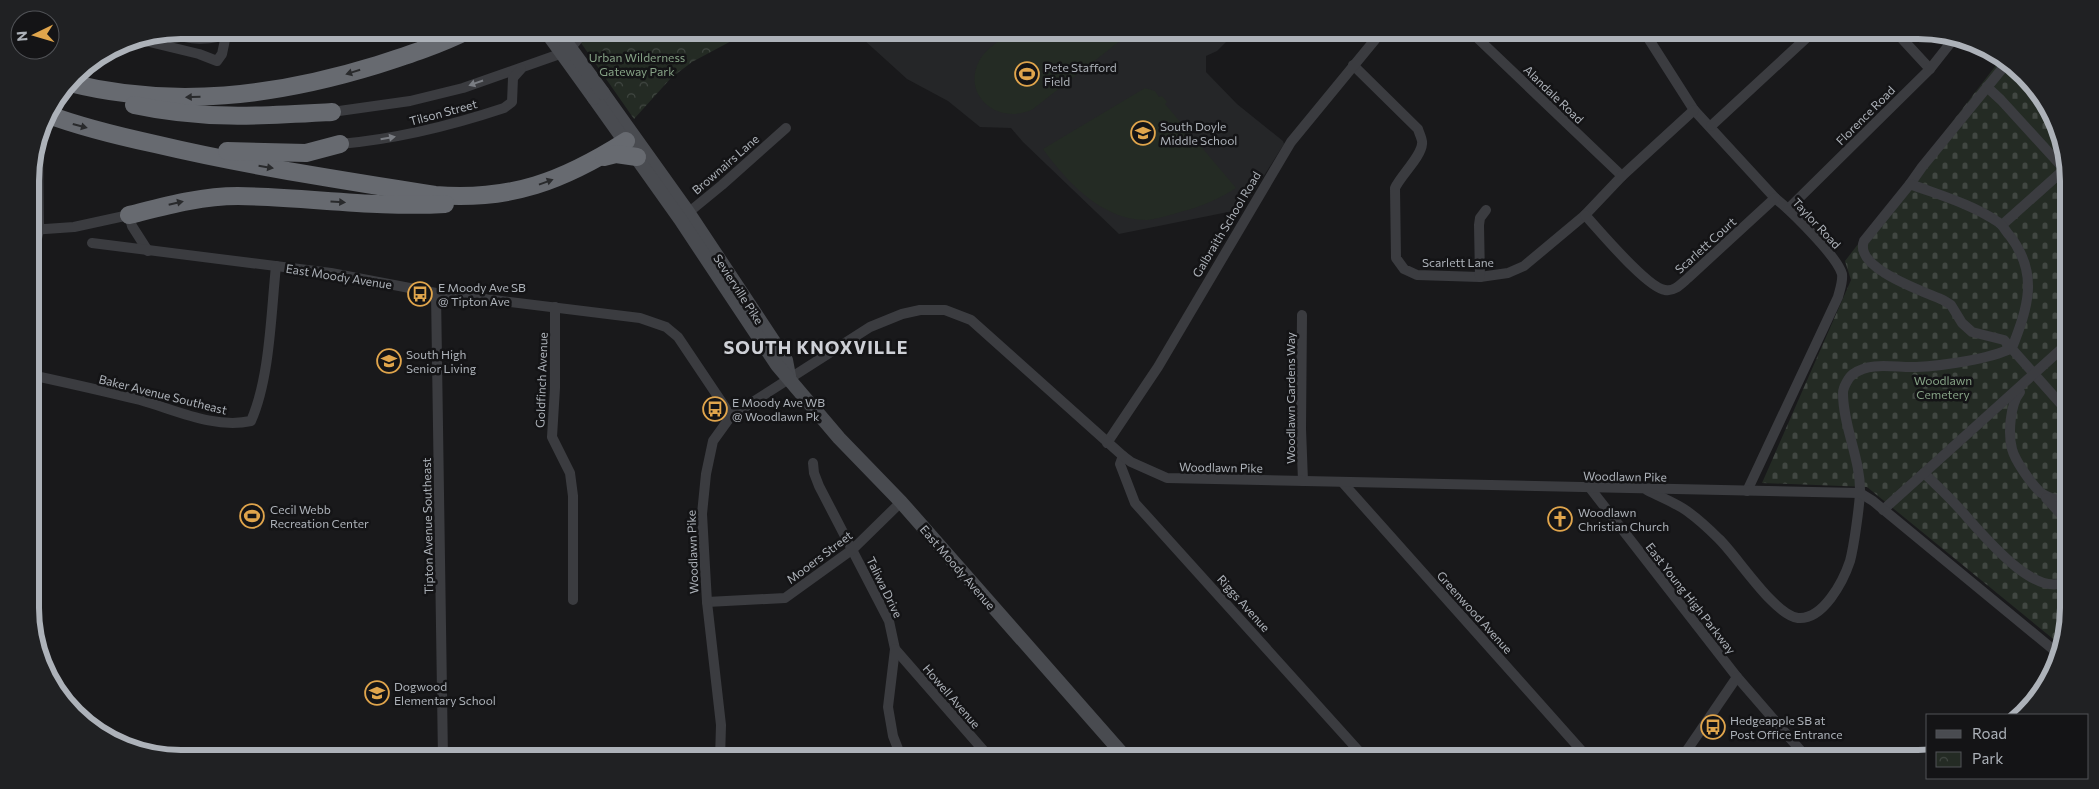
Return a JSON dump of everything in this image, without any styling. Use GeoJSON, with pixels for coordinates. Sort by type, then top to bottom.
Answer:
{"type":"FeatureCollection","features":[{"type":"Feature","properties":{"kind":"highway"},"geometry":{"type":"LineString","coordinates":[[76,85],[129,95],[172,98],[275,90],[352,73],[428,49],[450,39]]}},
{"type":"Feature","properties":{"kind":"highway"},"geometry":{"type":"LineString","coordinates":[[74,87],[90,94],[120,102],[198,116],[253,117],[332,112]]}},
{"type":"Feature","properties":{"kind":"highway"},"geometry":{"type":"LineString","coordinates":[[54,117],[74,125],[246,164],[435,195],[461,197],[499,195]]}},
{"type":"Feature","properties":{"kind":"highway"},"geometry":{"type":"LineString","coordinates":[[116,135],[243,152],[306,153],[340,144]]}},
{"type":"Feature","properties":{"kind":"highway"},"geometry":{"type":"LineString","coordinates":[[592,161],[630,138]]}},
{"type":"Feature","properties":{"kind":"highway"},"geometry":{"type":"LineString","coordinates":[[128,215],[180,202],[238,196],[432,205],[477,202],[549,182],[610,154],[638,157]]}},
{"type":"Feature","properties":{"kind":"main road","name":"Sevierville Pike"},"geometry":{"type":"LineString","coordinates":[[552,39],[599,96],[630,138],[684,216],[777,364],[790,377]]}},
{"type":"Feature","properties":{"kind":"main road","name":"Sevierville Pike"},"geometry":{"type":"LineString","coordinates":[[563,39],[599,96]]}},
{"type":"Feature","properties":{"kind":"main road","name":"Sevierville Pike"},"geometry":{"type":"LineString","coordinates":[[630,138],[638,157],[684,216]]}},
{"type":"Feature","properties":{"kind":"main road","name":"East Moody Avenue"},"geometry":{"type":"LineString","coordinates":[[790,377],[839,438],[901,502],[1118,750]]}},
{"type":"Feature","properties":{"kind":"street"},"geometry":{"type":"LineString","coordinates":[[149,42],[199,54],[217,61],[222,54],[225,39]]}},
{"type":"Feature","properties":{"kind":"street","name":"Tilson Street"},"geometry":{"type":"LineString","coordinates":[[332,112],[429,97],[522,68],[567,49],[580,39]]}},
{"type":"Feature","properties":{"kind":"street","name":"Galbraith School Road"},"geometry":{"type":"LineString","coordinates":[[1107,443],[1158,367],[1292,142],[1352,65],[1375,39]]}},
{"type":"Feature","properties":{"kind":"street","name":"Alandale Road"},"geometry":{"type":"LineString","coordinates":[[1479,39],[1622,176]]}},
{"type":"Feature","properties":{"kind":"street","name":"Taylor Road"},"geometry":{"type":"LineString","coordinates":[[1649,39],[1694,110],[1836,262],[1842,274],[1842,284],[1838,297],[1747,491]]}},
{"type":"Feature","properties":{"kind":"street"},"geometry":{"type":"LineString","coordinates":[[1711,126],[1805,39]]}},
{"type":"Feature","properties":{"kind":"street"},"geometry":{"type":"LineString","coordinates":[[1902,39],[1930,69]]}},
{"type":"Feature","properties":{"kind":"street","name":"Florence Road"},"geometry":{"type":"LineString","coordinates":[[1788,209],[1930,69],[1951,42]]}},
{"type":"Feature","properties":{"kind":"street","name":"Scarlett Lane"},"geometry":{"type":"LineString","coordinates":[[1352,65],[1418,129],[1422,143],[1419,152],[1395,188],[1396,258],[1404,269],[1417,275],[1480,277],[1508,273],[1524,266],[1585,215],[1622,176],[1694,110]]}},
{"type":"Feature","properties":{"kind":"street"},"geometry":{"type":"LineString","coordinates":[[2003,67],[1864,241],[1862,246],[1863,252],[1870,262],[1890,278],[1951,305],[1962,323],[1972,332],[2004,340],[2060,403]]}},
{"type":"Feature","properties":{"kind":"street","name":"Tilson Street"},"geometry":{"type":"LineString","coordinates":[[340,144],[381,140],[442,128],[504,108],[513,99],[511,84],[514,76],[522,68]]}},
{"type":"Feature","properties":{"kind":"street"},"geometry":{"type":"LineString","coordinates":[[496,77],[506,80],[511,84]]}},
{"type":"Feature","properties":{"kind":"street"},"geometry":{"type":"LineString","coordinates":[[1986,87],[2001,100],[2059,160]]}},
{"type":"Feature","properties":{"kind":"street","name":"Brownairs Lane"},"geometry":{"type":"LineString","coordinates":[[684,216],[786,128]]}},
{"type":"Feature","properties":{"kind":"street"},"geometry":{"type":"LineString","coordinates":[[2002,225],[2060,174]]}},
{"type":"Feature","properties":{"kind":"street"},"geometry":{"type":"LineString","coordinates":[[1644,489],[1687,510],[1720,540],[1761,590],[1791,617],[1812,617],[1833,597],[1850,561],[1860,493],[1857,457],[1843,404],[1843,390],[1852,374],[1868,367],[1917,367],[2003,353],[2012,348],[2025,311],[2030,286],[2020,250],[2002,225],[1973,208],[1910,184]]}},
{"type":"Feature","properties":{"kind":"street","name":"Scarlett Court"},"geometry":{"type":"LineString","coordinates":[[1585,215],[1649,282],[1667,290],[1674,289],[1688,278],[1775,198]]}},
{"type":"Feature","properties":{"kind":"street"},"geometry":{"type":"LineString","coordinates":[[1480,277],[1478,225],[1480,218],[1486,210]]}},
{"type":"Feature","properties":{"kind":"street"},"geometry":{"type":"LineString","coordinates":[[39,230],[74,227],[128,215],[132,226],[148,251]]}},
{"type":"Feature","properties":{"kind":"street","name":"East Moody Avenue"},"geometry":{"type":"LineString","coordinates":[[92,243],[331,273],[436,293],[640,318],[666,327],[683,343],[731,416]]}},
{"type":"Feature","properties":{"kind":"street","name":"Baker Avenue Southeast"},"geometry":{"type":"LineString","coordinates":[[39,377],[141,401],[218,423],[238,424],[251,421],[258,406],[264,375],[276,266]]}},
{"type":"Feature","properties":{"kind":"street","name":"Tipton Avenue Southeast"},"geometry":{"type":"LineString","coordinates":[[436,293],[443,750]]}},
{"type":"Feature","properties":{"kind":"street","name":"Goldfinch Avenue"},"geometry":{"type":"LineString","coordinates":[[555,307],[555,388],[552,438],[570,473],[573,496],[572,600]]}},
{"type":"Feature","properties":{"kind":"street","name":"Woodlawn Pike"},"geometry":{"type":"LineString","coordinates":[[720,750],[721,725],[707,602],[702,514],[706,474],[713,441],[731,416],[870,327],[902,314],[920,310],[945,310],[971,320],[1123,456],[1131,462],[1167,478],[1860,493]]}},
{"type":"Feature","properties":{"kind":"street","name":"Woodlawn Gardens Way"},"geometry":{"type":"LineString","coordinates":[[1302,315],[1301,429],[1303,481]]}},
{"type":"Feature","properties":{"kind":"street"},"geometry":{"type":"LineString","coordinates":[[1883,510],[2060,351]]}},
{"type":"Feature","properties":{"kind":"street"},"geometry":{"type":"LineString","coordinates":[[2010,424],[2015,398],[2034,375],[2060,355]]}},
{"type":"Feature","properties":{"kind":"street"},"geometry":{"type":"LineString","coordinates":[[1990,414],[1997,411],[2004,412],[2009,416],[2012,450],[2026,475],[2060,513]]}},
{"type":"Feature","properties":{"kind":"street","name":"Riggs Avenue"},"geometry":{"type":"LineString","coordinates":[[1123,456],[1120,464],[1135,503],[1358,750]]}},
{"type":"Feature","properties":{"kind":"street","name":"Taliwa Drive"},"geometry":{"type":"LineString","coordinates":[[813,463],[814,472],[820,486],[889,621],[895,648],[888,707],[893,736],[898,750]]}},
{"type":"Feature","properties":{"kind":"street"},"geometry":{"type":"LineString","coordinates":[[1924,473],[2009,562],[2031,577],[2050,584],[2060,583]]}},
{"type":"Feature","properties":{"kind":"street","name":"Greenwood Avenue"},"geometry":{"type":"LineString","coordinates":[[1343,483],[1581,750]]}},
{"type":"Feature","properties":{"kind":"street","name":"East Young High Parkway"},"geometry":{"type":"LineString","coordinates":[[1590,488],[1737,677],[1800,750]]}},
{"type":"Feature","properties":{"kind":"street"},"geometry":{"type":"LineString","coordinates":[[1860,493],[2054,650]]}},
{"type":"Feature","properties":{"kind":"street"},"geometry":{"type":"LineString","coordinates":[[2041,493],[2060,500]]}},
{"type":"Feature","properties":{"kind":"street","name":"Mooers Street"},"geometry":{"type":"LineString","coordinates":[[707,602],[785,598],[853,549],[901,502]]}},
{"type":"Feature","properties":{"kind":"street","name":"Howell Avenue"},"geometry":{"type":"LineString","coordinates":[[895,648],[983,750]]}},
{"type":"Feature","properties":{"kind":"street"},"geometry":{"type":"LineString","coordinates":[[1687,750],[1737,677]]}},
{"type":"Feature","properties":{"kind":"shaded area","name":"South Doyle Middle School"},"geometry":{"type":"Polygon","coordinates":[[[863,39],[1229,39],[1217,51],[1206,56],[1206,72],[1237,104],[1283,141],[1284,144],[1243,209],[1119,234],[1023,142],[1011,128],[980,127],[948,101],[907,79],[863,39]]]}},
{"type":"Feature","properties":{"kind":"green space","name":"Urban Wilderness Gateway Park"},"geometry":{"type":"Polygon","coordinates":[[[578,39],[735,39],[692,62],[671,78],[634,119],[578,39]]]}},
{"type":"Feature","properties":{"kind":"green space","name":"Pete Stafford Field"},"geometry":{"type":"Polygon","coordinates":[[[1002,39],[1122,39],[1033,109],[1008,114],[997,111],[987,105],[979,96],[975,86],[975,74],[979,61],[1002,39]]]}},
{"type":"Feature","properties":{"kind":"green space","name":"Woodlawn Cemetery"},"geometry":{"type":"Polygon","coordinates":[[[1997,63],[2012,74],[2031,94],[2041,110],[2055,144],[2059,162],[2060,608],[2056,642],[1867,487],[1762,483],[1851,280],[1845,261],[1997,63]]]}},
{"type":"Feature","properties":{"kind":"green space"},"geometry":{"type":"Polygon","coordinates":[[[1145,88],[1155,91],[1159,97],[1162,96],[1167,102],[1165,104],[1236,188],[1210,202],[1188,210],[1147,220],[1131,219],[1101,207],[1088,197],[1063,174],[1043,149],[1145,88]]]}},
{"type":"Feature","properties":{"kind":"place","name":"Pete Stafford Field"},"geometry":{"type":"Point","coordinates":[1027,74]}},
{"type":"Feature","properties":{"kind":"place","name":"South Doyle Middle School"},"geometry":{"type":"Point","coordinates":[1143,133]}},
{"type":"Feature","properties":{"kind":"place","name":"E Moody Ave SB @ Tipton Ave"},"geometry":{"type":"Point","coordinates":[420,294]}},
{"type":"Feature","properties":{"kind":"place","name":"South High Senior Living"},"geometry":{"type":"Point","coordinates":[389,361]}},
{"type":"Feature","properties":{"kind":"place","name":"E Moody Ave WB @ Woodlawn Pk"},"geometry":{"type":"Point","coordinates":[715,409]}},
{"type":"Feature","properties":{"kind":"place","name":"Cecil Webb Recreation Center"},"geometry":{"type":"Point","coordinates":[252,516]}},
{"type":"Feature","properties":{"kind":"place","name":"Woodlawn Christian Church"},"geometry":{"type":"Point","coordinates":[1560,519]}},
{"type":"Feature","properties":{"kind":"place","name":"Dogwood Elementary School"},"geometry":{"type":"Point","coordinates":[377,693]}},
{"type":"Feature","properties":{"kind":"place","name":"Hedgeapple SB at Post Office Entrance"},"geometry":{"type":"Point","coordinates":[1713,727]}},
{"type":"Feature","properties":{"kind":"district","name":"SOUTH KNOXVILLE"},"geometry":{"type":"Point","coordinates":[816,347]}}]}
